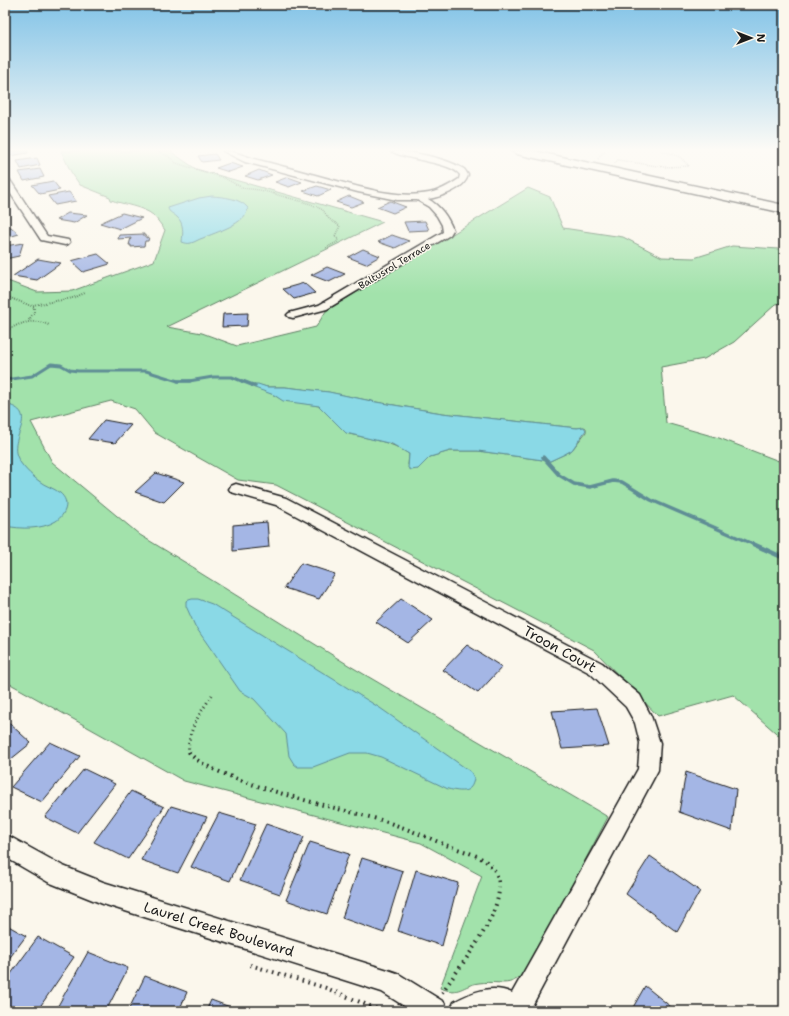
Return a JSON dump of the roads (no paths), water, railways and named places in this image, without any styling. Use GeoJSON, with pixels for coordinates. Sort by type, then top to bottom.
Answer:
{"type":"FeatureCollection","features":[{"type":"Feature","properties":{"kind":"street"},"geometry":{"type":"LineString","coordinates":[[18,198],[44,238],[65,242]]}},
{"type":"Feature","properties":{"kind":"street","name":"Baltusrol Terrace"},"geometry":{"type":"LineString","coordinates":[[293,315],[323,307],[447,233],[448,230],[446,222],[427,201],[421,198]]}},
{"type":"Feature","properties":{"kind":"street"},"geometry":{"type":"LineString","coordinates":[[735,198],[784,209]]}},
{"type":"Feature","properties":{"kind":"street","name":"Troon Court"},"geometry":{"type":"LineString","coordinates":[[236,489],[281,501],[590,664],[633,701],[644,722],[650,743],[648,770],[519,1010]]}},
{"type":"Feature","properties":{"kind":"street","name":"Laurel Creek Boulevard"},"geometry":{"type":"LineString","coordinates":[[5,845],[56,874],[103,893],[388,982],[433,1010]]}},
{"type":"Feature","properties":{"kind":"street"},"geometry":{"type":"LineString","coordinates":[[464,1011],[472,1005],[486,1001],[502,1002],[519,1010]]}},
{"type":"Feature","properties":{"kind":"water"},"geometry":{"type":"Polygon","coordinates":[[[198,198],[229,198],[241,202],[248,208],[242,219],[230,227],[188,243],[182,242],[183,232],[181,222],[169,211],[168,208],[198,198]]]}},
{"type":"Feature","properties":{"kind":"water"},"geometry":{"type":"Polygon","coordinates":[[[250,384],[258,384],[267,387],[285,387],[329,392],[376,402],[442,413],[577,428],[584,427],[586,430],[572,450],[550,461],[478,451],[450,451],[430,457],[418,469],[411,470],[408,468],[409,454],[392,444],[346,433],[319,406],[283,401],[274,395],[252,387],[250,384]]]}},
{"type":"Feature","properties":{"kind":"water"},"geometry":{"type":"Polygon","coordinates":[[[5,404],[16,408],[21,413],[23,419],[16,448],[17,456],[21,463],[26,470],[41,483],[60,493],[65,500],[66,508],[64,512],[56,521],[50,524],[31,528],[5,526],[5,404]]]}},
{"type":"Feature","properties":{"kind":"water"},"geometry":{"type":"Polygon","coordinates":[[[198,599],[212,604],[380,708],[471,772],[474,778],[471,787],[465,791],[448,789],[381,757],[367,753],[350,753],[313,767],[298,767],[289,756],[286,734],[254,699],[240,691],[195,626],[186,606],[186,601],[198,599]]]}},
{"type":"Feature","properties":{"kind":"waterway"},"geometry":{"type":"LineString","coordinates":[[5,380],[32,376],[51,364],[61,365],[70,370],[78,371],[146,371],[178,381],[189,381]]}},
{"type":"Feature","properties":{"kind":"waterway"},"geometry":{"type":"LineString","coordinates":[[189,381],[213,377],[232,377],[244,382]]}},
{"type":"Feature","properties":{"kind":"waterway"},"geometry":{"type":"LineString","coordinates":[[242,381],[255,386]]}},
{"type":"Feature","properties":{"kind":"waterway"},"geometry":{"type":"LineString","coordinates":[[543,457],[559,475],[574,484],[590,487],[613,481],[622,482],[651,500],[755,545]]}},
{"type":"Feature","properties":{"kind":"waterway"},"geometry":{"type":"LineString","coordinates":[[753,544],[784,558]]}}]}
